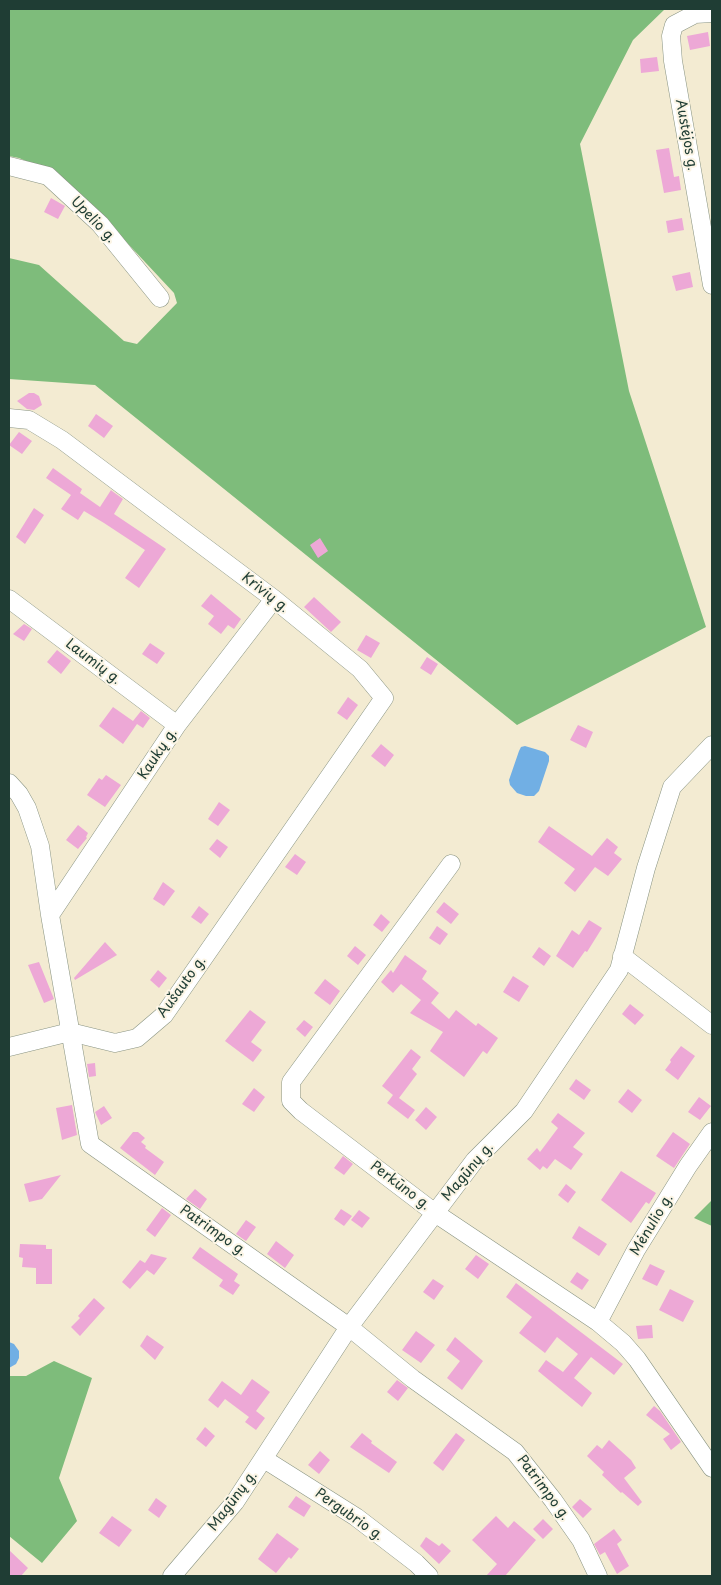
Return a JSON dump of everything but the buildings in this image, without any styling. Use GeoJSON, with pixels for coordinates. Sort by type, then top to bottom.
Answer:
{"type":"FeatureCollection","features":[{"type":"Feature","properties":{"kind":"street","name":"Austėjos g."},"geometry":{"type":"LineString","coordinates":[[712,13],[695,14],[674,25],[671,36],[673,61],[712,285]]}},
{"type":"Feature","properties":{"kind":"street","name":"Upelio g."},"geometry":{"type":"LineString","coordinates":[[9,166],[48,176],[100,224],[160,298]]}},
{"type":"Feature","properties":{"kind":"street","name":"Krivių g."},"geometry":{"type":"LineString","coordinates":[[9,418],[29,420],[62,440],[274,599],[360,669],[384,698],[296,824]]}},
{"type":"Feature","properties":{"kind":"street","name":"Laumių g."},"geometry":{"type":"LineString","coordinates":[[9,598],[177,725]]}},
{"type":"Feature","properties":{"kind":"street","name":"Kaukų g."},"geometry":{"type":"LineString","coordinates":[[50,915],[177,725],[274,599]]}},
{"type":"Feature","properties":{"kind":"street","name":"Magūnų g."},"geometry":{"type":"LineString","coordinates":[[172,1576],[234,1502],[349,1327],[475,1160],[524,1111],[619,970],[646,868],[672,787],[710,751]]}},
{"type":"Feature","properties":{"kind":"street","name":"Patrimpo g."},"geometry":{"type":"LineString","coordinates":[[9,783],[19,794],[27,808],[40,846],[50,915],[90,1144],[349,1327],[414,1379],[515,1452],[553,1500],[581,1540],[598,1576]]}},
{"type":"Feature","properties":{"kind":"street","name":"Aušauto g."},"geometry":{"type":"LineString","coordinates":[[9,1047],[70,1032],[115,1043],[137,1038],[149,1029],[164,1015],[296,824]]}},
{"type":"Feature","properties":{"kind":"street","name":"Perkūno g."},"geometry":{"type":"LineString","coordinates":[[451,864],[291,1082],[291,1101],[300,1111],[436,1213],[598,1322],[624,1343],[712,1468]]}},
{"type":"Feature","properties":{"kind":"street"},"geometry":{"type":"LineString","coordinates":[[622,956],[712,1025]]}},
{"type":"Feature","properties":{"kind":"street","name":"Mėnulio g."},"geometry":{"type":"LineString","coordinates":[[598,1322],[636,1250],[688,1166],[712,1132]]}},
{"type":"Feature","properties":{"kind":"street","name":"Pergubrio g."},"geometry":{"type":"LineString","coordinates":[[264,1459],[356,1517],[429,1576]]}},
{"type":"Feature","properties":{"kind":"green space"},"geometry":{"type":"Polygon","coordinates":[[[9,9],[665,9],[633,40],[580,144],[629,391],[706,627],[517,725],[95,385],[9,379],[9,258],[39,265],[124,341],[137,344],[177,303],[174,293],[87,200],[49,171],[19,158],[9,156],[9,9]]]}},
{"type":"Feature","properties":{"kind":"green space"},"geometry":{"type":"Polygon","coordinates":[[[712,1200],[712,1226],[694,1218],[712,1200]]]}},
{"type":"Feature","properties":{"kind":"green space"},"geometry":{"type":"Polygon","coordinates":[[[54,1361],[92,1378],[59,1478],[77,1521],[42,1563],[9,1536],[9,1376],[26,1376],[54,1361]]]}},
{"type":"Feature","properties":{"kind":"water"},"geometry":{"type":"Polygon","coordinates":[[[525,746],[545,752],[549,756],[539,791],[534,796],[517,793],[510,785],[509,780],[519,751],[521,747],[525,746]]]}},
{"type":"Feature","properties":{"kind":"water"},"geometry":{"type":"Polygon","coordinates":[[[9,1342],[14,1344],[19,1351],[19,1358],[16,1364],[9,1368],[9,1342]]]}}]}
